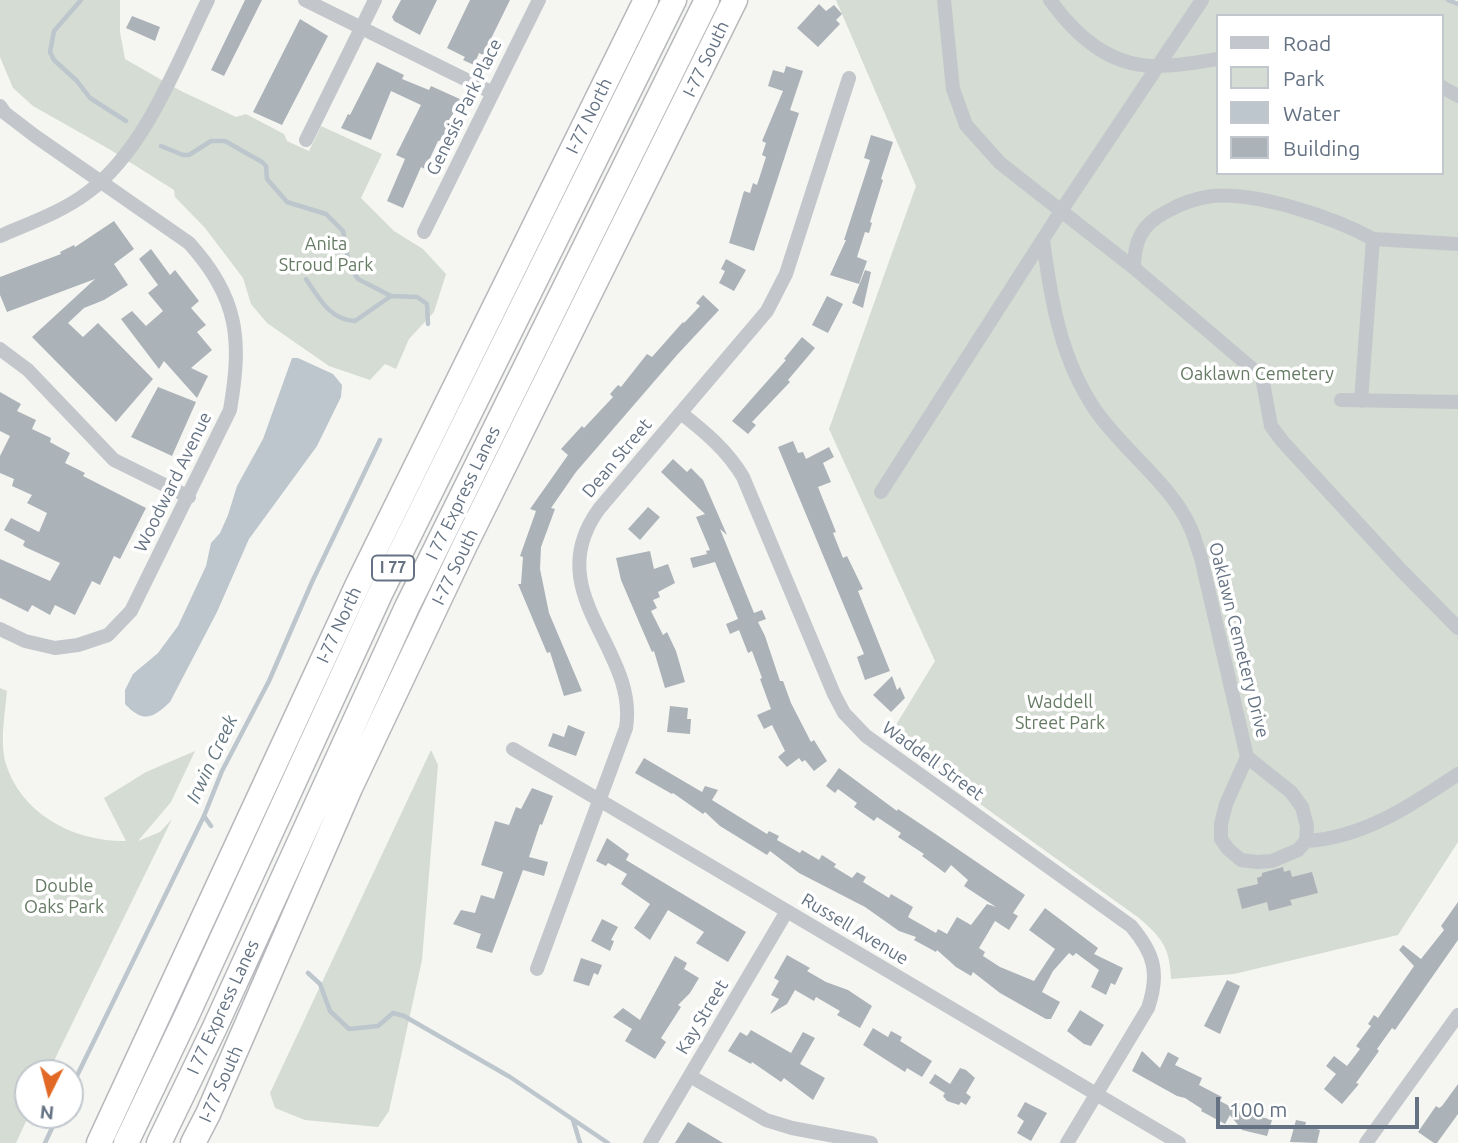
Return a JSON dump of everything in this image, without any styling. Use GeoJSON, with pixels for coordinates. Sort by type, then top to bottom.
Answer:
{"type":"FeatureCollection","features":[{"type":"Feature","properties":{"kind":"highway","name":"I-77 North"},"geometry":{"type":"LineString","coordinates":[[99,1143],[358,584],[646,0]]}},
{"type":"Feature","properties":{"kind":"highway","name":"I 77 Express Lanes"},"geometry":{"type":"LineString","coordinates":[[126,1143],[380,594],[674,0]]}},
{"type":"Feature","properties":{"kind":"highway","name":"I 77 Express Lanes"},"geometry":{"type":"LineString","coordinates":[[159,1143],[215,1027],[407,607],[707,0]]}},
{"type":"Feature","properties":{"kind":"highway","name":"I-77 South"},"geometry":{"type":"LineString","coordinates":[[195,1143],[290,921],[373,740],[465,545],[734,0]]}},
{"type":"Feature","properties":{"kind":"street"},"geometry":{"type":"LineString","coordinates":[[0,236],[58,211],[101,181],[136,141],[208,0]]}},
{"type":"Feature","properties":{"kind":"street"},"geometry":{"type":"LineString","coordinates":[[305,0],[493,93]]}},
{"type":"Feature","properties":{"kind":"street"},"geometry":{"type":"LineString","coordinates":[[306,140],[375,0]]}},
{"type":"Feature","properties":{"kind":"street","name":"Genesis Park Place"},"geometry":{"type":"LineString","coordinates":[[424,232],[539,0]]}},
{"type":"Feature","properties":{"kind":"street"},"geometry":{"type":"LineString","coordinates":[[944,0],[953,89],[966,125],[1000,163],[1135,268],[1262,377],[1271,426],[1283,442],[1458,628]]}},
{"type":"Feature","properties":{"kind":"street"},"geometry":{"type":"LineString","coordinates":[[1050,0],[1066,22],[1085,41],[1111,55],[1140,64],[1158,66],[1216,59]]}},
{"type":"Feature","properties":{"kind":"street"},"geometry":{"type":"LineString","coordinates":[[881,492],[1061,211],[1202,0]]}},
{"type":"Feature","properties":{"kind":"street","name":"Dean Street"},"geometry":{"type":"LineString","coordinates":[[537,969],[626,729],[628,713],[625,690],[582,591],[579,561],[582,542],[598,509],[759,322],[781,287],[849,78]]}},
{"type":"Feature","properties":{"kind":"street","name":"Woodward Avenue"},"geometry":{"type":"LineString","coordinates":[[0,106],[35,136],[189,243],[207,262],[218,281],[231,316],[237,345],[236,376],[230,410],[131,611],[108,635],[78,645],[55,648],[25,641],[0,629]]}},
{"type":"Feature","properties":{"kind":"street"},"geometry":{"type":"LineString","coordinates":[[1135,268],[1134,251],[1140,233],[1155,218],[1181,204],[1213,196],[1293,206],[1352,227],[1373,239],[1458,244]]}},
{"type":"Feature","properties":{"kind":"street"},"geometry":{"type":"LineString","coordinates":[[1361,401],[1373,239]]}},
{"type":"Feature","properties":{"kind":"street","name":"Oaklawn Cemetery Drive"},"geometry":{"type":"LineString","coordinates":[[1043,240],[1056,320],[1066,354],[1080,386],[1115,435],[1171,497],[1190,526],[1211,600],[1247,757],[1226,804],[1221,824],[1221,839],[1228,849],[1241,860],[1264,862],[1286,856],[1307,841],[1326,840],[1363,829],[1395,814],[1458,774]]}},
{"type":"Feature","properties":{"kind":"street"},"geometry":{"type":"LineString","coordinates":[[0,349],[28,370],[114,460],[189,497]]}},
{"type":"Feature","properties":{"kind":"street"},"geometry":{"type":"LineString","coordinates":[[1341,400],[1458,402]]}},
{"type":"Feature","properties":{"kind":"street","name":"Waddell Street"},"geometry":{"type":"LineString","coordinates":[[681,412],[718,443],[743,477],[834,694],[850,721],[866,736],[1131,926],[1143,940],[1154,965],[1153,991],[1148,1007],[1067,1143]]}},
{"type":"Feature","properties":{"kind":"street","name":"Russell Avenue"},"geometry":{"type":"LineString","coordinates":[[513,748],[1179,1143]]}},
{"type":"Feature","properties":{"kind":"street","name":"Oaklawn Cemetery Drive"},"geometry":{"type":"LineString","coordinates":[[1247,757],[1291,792],[1302,807],[1307,826],[1307,841]]}},
{"type":"Feature","properties":{"kind":"street","name":"Kay Street"},"geometry":{"type":"LineString","coordinates":[[650,1143],[787,911]]}},
{"type":"Feature","properties":{"kind":"street"},"geometry":{"type":"LineString","coordinates":[[1366,1143],[1458,1015]]}},
{"type":"Feature","properties":{"kind":"street"},"geometry":{"type":"LineString","coordinates":[[690,1076],[766,1120],[792,1128],[871,1143]]}},
{"type":"Feature","properties":{"kind":"green space","name":"Anita Stroud Park"},"geometry":{"type":"Polygon","coordinates":[[[0,0],[120,0],[120,32],[125,59],[181,91],[236,117],[246,114],[284,134],[287,141],[309,151],[321,126],[382,154],[361,198],[394,231],[423,249],[446,274],[434,312],[409,339],[396,369],[385,364],[370,380],[329,366],[267,323],[251,304],[243,278],[205,228],[175,197],[174,190],[33,106],[13,88],[0,57],[0,0]]]}},
{"type":"Feature","properties":{"kind":"green space","name":"Oaklawn Cemetery"},"geometry":{"type":"Polygon","coordinates":[[[836,0],[1448,0],[1458,4],[1458,842],[1398,935],[1234,974],[1171,979],[1169,959],[1163,944],[1139,918],[888,738],[935,661],[829,429],[916,186],[836,0]]]}},
{"type":"Feature","properties":{"kind":"green space","name":"Double Oaks Park"},"geometry":{"type":"Polygon","coordinates":[[[0,688],[7,691],[3,744],[5,761],[12,780],[36,810],[69,830],[87,836],[126,841],[104,798],[146,772],[195,751],[171,802],[138,841],[160,832],[172,819],[55,1059],[14,1059],[14,1129],[22,1129],[16,1143],[0,1143],[0,688]]]}},
{"type":"Feature","properties":{"kind":"green space"},"geometry":{"type":"Polygon","coordinates":[[[431,750],[438,765],[422,960],[389,1111],[378,1127],[305,1120],[275,1108],[270,1093],[431,750]]]}},
{"type":"Feature","properties":{"kind":"water"},"geometry":{"type":"Polygon","coordinates":[[[292,358],[298,358],[333,374],[342,385],[341,397],[317,446],[249,539],[217,612],[170,702],[153,715],[137,714],[125,704],[125,690],[133,674],[158,653],[178,626],[206,566],[211,543],[220,533],[237,486],[263,439],[292,358]]]}},
{"type":"Feature","properties":{"kind":"building"},"geometry":{"type":"Polygon","coordinates":[[[245,0],[262,0],[224,76],[211,70],[245,0]]]}},
{"type":"Feature","properties":{"kind":"building"},"geometry":{"type":"Polygon","coordinates":[[[401,0],[437,0],[420,35],[394,21],[392,17],[401,0]]]}},
{"type":"Feature","properties":{"kind":"building"},"geometry":{"type":"Polygon","coordinates":[[[470,0],[510,0],[483,55],[479,53],[474,65],[447,48],[470,0]]]}},
{"type":"Feature","properties":{"kind":"building"},"geometry":{"type":"Polygon","coordinates":[[[819,4],[826,11],[834,5],[842,14],[836,20],[840,24],[818,47],[797,28],[819,4]]]}},
{"type":"Feature","properties":{"kind":"building"},"geometry":{"type":"Polygon","coordinates":[[[132,16],[160,27],[155,41],[126,28],[132,16]]]}},
{"type":"Feature","properties":{"kind":"building"},"geometry":{"type":"Polygon","coordinates":[[[300,19],[328,36],[282,125],[253,112],[300,19]]]}},
{"type":"Feature","properties":{"kind":"building"},"geometry":{"type":"Polygon","coordinates":[[[377,62],[404,75],[402,79],[429,90],[431,86],[462,100],[445,126],[448,128],[442,140],[438,141],[425,169],[421,167],[403,208],[387,201],[405,159],[396,155],[421,105],[391,91],[371,140],[341,128],[377,62]]]}},
{"type":"Feature","properties":{"kind":"building"},"geometry":{"type":"Polygon","coordinates":[[[786,66],[803,71],[790,110],[799,113],[754,251],[729,243],[744,191],[750,193],[753,183],[757,185],[766,157],[762,155],[766,143],[762,141],[783,91],[768,86],[773,70],[784,73],[786,66]]]}},
{"type":"Feature","properties":{"kind":"building"},"geometry":{"type":"Polygon","coordinates":[[[871,135],[893,142],[881,179],[883,180],[869,233],[865,232],[857,257],[867,261],[859,284],[830,275],[846,240],[870,160],[864,158],[871,135]]]}},
{"type":"Feature","properties":{"kind":"building"},"geometry":{"type":"Polygon","coordinates":[[[114,221],[134,249],[114,264],[128,285],[104,300],[84,308],[68,323],[83,337],[98,323],[153,379],[116,422],[32,337],[95,279],[7,312],[0,295],[0,277],[61,254],[60,252],[74,245],[75,247],[114,221]]]}},
{"type":"Feature","properties":{"kind":"building"},"geometry":{"type":"Polygon","coordinates":[[[151,249],[170,275],[175,270],[199,301],[191,308],[206,325],[197,332],[212,350],[191,368],[208,376],[197,398],[164,361],[159,369],[121,319],[132,311],[146,326],[163,311],[148,293],[158,285],[139,259],[151,249]]]}},
{"type":"Feature","properties":{"kind":"building"},"geometry":{"type":"Polygon","coordinates":[[[726,259],[746,270],[734,291],[719,283],[725,271],[721,269],[726,259]]]}},
{"type":"Feature","properties":{"kind":"building"},"geometry":{"type":"Polygon","coordinates":[[[865,270],[871,272],[863,308],[852,303],[865,270]]]}},
{"type":"Feature","properties":{"kind":"building"},"geometry":{"type":"Polygon","coordinates":[[[703,295],[719,310],[576,472],[551,508],[555,509],[541,547],[540,569],[549,613],[582,691],[564,696],[550,652],[547,653],[518,584],[521,584],[523,557],[520,556],[536,511],[530,509],[568,455],[561,449],[613,397],[610,394],[618,385],[621,387],[647,354],[652,357],[700,306],[696,303],[703,295]]]}},
{"type":"Feature","properties":{"kind":"building"},"geometry":{"type":"Polygon","coordinates":[[[827,296],[843,304],[828,333],[812,325],[827,296]]]}},
{"type":"Feature","properties":{"kind":"building"},"geometry":{"type":"Polygon","coordinates":[[[802,337],[815,348],[788,380],[790,382],[752,422],[756,425],[748,434],[732,421],[786,360],[784,359],[802,337]]]}},
{"type":"Feature","properties":{"kind":"building"},"geometry":{"type":"Polygon","coordinates":[[[158,387],[196,402],[172,456],[131,437],[158,387]]]}},
{"type":"Feature","properties":{"kind":"building"},"geometry":{"type":"Polygon","coordinates":[[[0,392],[21,404],[17,411],[36,420],[32,429],[51,438],[50,442],[70,453],[65,463],[85,473],[83,476],[146,508],[120,559],[114,556],[100,585],[92,581],[75,615],[55,605],[50,615],[32,605],[28,612],[0,598],[0,559],[50,581],[60,563],[25,547],[25,541],[4,530],[11,518],[39,532],[47,513],[27,503],[32,495],[12,486],[14,479],[0,473],[0,456],[10,436],[0,431],[0,392]]]}},
{"type":"Feature","properties":{"kind":"building"},"geometry":{"type":"Polygon","coordinates":[[[793,441],[798,453],[803,452],[806,459],[829,447],[834,457],[823,463],[831,482],[818,487],[843,558],[847,556],[863,589],[858,591],[890,671],[865,680],[857,657],[864,654],[778,447],[793,441]]]}},
{"type":"Feature","properties":{"kind":"building"},"geometry":{"type":"Polygon","coordinates":[[[673,459],[687,472],[691,468],[703,480],[727,535],[720,529],[754,613],[762,610],[766,619],[758,622],[780,681],[783,681],[811,742],[814,740],[827,761],[814,771],[805,760],[802,762],[799,758],[787,767],[778,757],[785,751],[772,725],[764,729],[757,715],[771,709],[760,679],[762,678],[752,651],[748,653],[739,630],[730,634],[726,624],[738,619],[715,562],[693,568],[690,558],[707,554],[706,551],[710,550],[696,517],[705,514],[661,472],[673,459]]]}},
{"type":"Feature","properties":{"kind":"building"},"geometry":{"type":"Polygon","coordinates":[[[648,507],[660,517],[640,540],[628,529],[648,507]]]}},
{"type":"Feature","properties":{"kind":"building"},"geometry":{"type":"Polygon","coordinates":[[[650,551],[654,569],[668,564],[675,583],[658,592],[660,597],[653,600],[657,608],[651,611],[663,635],[667,632],[685,682],[665,688],[654,651],[652,652],[621,580],[616,558],[650,551]]]}},
{"type":"Feature","properties":{"kind":"building"},"geometry":{"type":"Polygon","coordinates":[[[892,676],[897,690],[900,687],[905,698],[891,712],[873,695],[892,676]]]}},
{"type":"Feature","properties":{"kind":"building"},"geometry":{"type":"Polygon","coordinates":[[[670,706],[688,708],[687,719],[691,719],[690,734],[667,732],[670,706]]]}},
{"type":"Feature","properties":{"kind":"building"},"geometry":{"type":"Polygon","coordinates":[[[568,725],[585,732],[576,756],[548,746],[553,733],[564,737],[568,725]]]}},
{"type":"Feature","properties":{"kind":"building"},"geometry":{"type":"Polygon","coordinates":[[[644,758],[702,792],[705,786],[718,790],[712,800],[767,834],[769,831],[779,836],[777,840],[800,853],[802,850],[819,860],[822,855],[836,864],[834,867],[852,878],[857,872],[866,877],[863,882],[889,898],[891,894],[913,907],[908,917],[936,933],[938,929],[947,934],[957,917],[971,925],[987,904],[996,907],[964,886],[968,880],[951,865],[945,873],[922,856],[924,854],[898,837],[901,833],[877,817],[874,821],[854,807],[857,803],[838,789],[835,793],[826,786],[839,768],[897,811],[898,809],[1025,895],[1013,913],[1018,916],[1009,930],[995,921],[979,948],[985,952],[983,956],[1000,967],[1034,981],[1055,949],[1029,930],[1045,908],[1098,948],[1094,954],[1123,968],[1115,985],[1111,983],[1106,995],[1091,987],[1099,970],[1076,953],[1073,956],[1069,953],[1053,971],[1042,992],[1060,1002],[1051,1019],[1046,1019],[1000,993],[973,972],[971,976],[956,967],[937,950],[936,952],[914,940],[916,937],[899,931],[865,907],[799,873],[770,851],[767,855],[720,826],[705,812],[703,814],[673,793],[635,773],[644,758]]]}},
{"type":"Feature","properties":{"kind":"building"},"geometry":{"type":"Polygon","coordinates":[[[532,788],[553,796],[529,857],[548,862],[544,876],[523,870],[492,953],[476,948],[481,934],[453,924],[461,910],[475,913],[481,895],[494,899],[503,872],[481,865],[495,821],[509,825],[516,807],[521,809],[532,788]]]}},
{"type":"Feature","properties":{"kind":"building"},"geometry":{"type":"Polygon","coordinates":[[[607,838],[629,854],[626,860],[746,932],[728,962],[696,943],[704,932],[668,910],[650,940],[634,928],[650,904],[621,884],[627,874],[608,863],[606,866],[596,861],[607,838]]]}},
{"type":"Feature","properties":{"kind":"building"},"geometry":{"type":"Polygon","coordinates":[[[1283,867],[1284,872],[1290,870],[1292,877],[1312,872],[1318,893],[1290,900],[1292,905],[1269,911],[1267,902],[1242,909],[1237,889],[1258,884],[1257,878],[1262,876],[1262,873],[1283,867]]]}},
{"type":"Feature","properties":{"kind":"building"},"geometry":{"type":"Polygon","coordinates":[[[1458,902],[1458,940],[1395,1030],[1392,1028],[1377,1049],[1379,1051],[1356,1083],[1359,1084],[1342,1104],[1324,1089],[1336,1074],[1326,1066],[1334,1056],[1347,1066],[1360,1049],[1356,1046],[1371,1026],[1368,1024],[1374,1015],[1378,1018],[1414,966],[1399,950],[1403,945],[1421,959],[1444,930],[1441,926],[1458,902]]]}},
{"type":"Feature","properties":{"kind":"building"},"geometry":{"type":"Polygon","coordinates":[[[602,919],[618,927],[611,940],[614,941],[610,951],[591,941],[602,919]]]}},
{"type":"Feature","properties":{"kind":"building"},"geometry":{"type":"Polygon","coordinates":[[[787,955],[810,968],[807,971],[848,990],[872,1006],[860,1028],[837,1015],[840,1011],[816,997],[814,1001],[795,990],[787,1004],[770,1014],[779,999],[771,995],[779,981],[774,978],[787,955]]]}},
{"type":"Feature","properties":{"kind":"building"},"geometry":{"type":"Polygon","coordinates":[[[675,956],[687,963],[684,969],[699,978],[690,993],[678,1005],[681,1007],[661,1038],[666,1042],[655,1059],[625,1041],[632,1029],[613,1017],[623,1008],[640,1020],[675,956]]]}},
{"type":"Feature","properties":{"kind":"building"},"geometry":{"type":"Polygon","coordinates":[[[581,958],[602,965],[598,975],[594,973],[589,986],[573,981],[581,958]]]}},
{"type":"Feature","properties":{"kind":"building"},"geometry":{"type":"Polygon","coordinates":[[[1227,980],[1240,986],[1220,1034],[1204,1026],[1227,980]]]}},
{"type":"Feature","properties":{"kind":"building"},"geometry":{"type":"Polygon","coordinates":[[[1080,1010],[1104,1025],[1091,1046],[1067,1031],[1080,1010]]]}},
{"type":"Feature","properties":{"kind":"building"},"geometry":{"type":"Polygon","coordinates":[[[873,1028],[888,1037],[891,1031],[902,1037],[900,1041],[932,1061],[922,1077],[907,1068],[905,1072],[863,1045],[873,1028]]]}},
{"type":"Feature","properties":{"kind":"building"},"geometry":{"type":"Polygon","coordinates":[[[751,1030],[791,1053],[803,1032],[815,1038],[800,1064],[825,1078],[813,1100],[784,1078],[781,1082],[752,1062],[751,1064],[728,1051],[740,1032],[747,1036],[751,1030]]]}},
{"type":"Feature","properties":{"kind":"building"},"geometry":{"type":"Polygon","coordinates":[[[1142,1051],[1160,1068],[1168,1052],[1179,1058],[1175,1065],[1202,1078],[1199,1085],[1222,1097],[1220,1101],[1248,1116],[1248,1113],[1272,1120],[1267,1136],[1242,1130],[1230,1115],[1225,1124],[1201,1111],[1202,1109],[1185,1098],[1132,1071],[1142,1051]]]}},
{"type":"Feature","properties":{"kind":"building"},"geometry":{"type":"Polygon","coordinates":[[[960,1068],[975,1078],[966,1093],[971,1097],[966,1105],[947,1101],[943,1096],[945,1093],[929,1083],[935,1074],[950,1084],[960,1068]]]}},
{"type":"Feature","properties":{"kind":"building"},"geometry":{"type":"Polygon","coordinates":[[[1458,1084],[1458,1114],[1437,1143],[1434,1143],[1418,1132],[1436,1106],[1442,1106],[1458,1084]]]}},
{"type":"Feature","properties":{"kind":"building"},"geometry":{"type":"Polygon","coordinates":[[[1025,1102],[1047,1113],[1031,1141],[1017,1133],[1024,1121],[1017,1116],[1025,1102]]]}},
{"type":"Feature","properties":{"kind":"building"},"geometry":{"type":"Polygon","coordinates":[[[1296,1120],[1320,1130],[1317,1143],[1290,1142],[1296,1120]]]}},
{"type":"Feature","properties":{"kind":"building"},"geometry":{"type":"Polygon","coordinates":[[[688,1122],[723,1143],[675,1143],[688,1122]]]}},
{"type":"Feature","properties":{"kind":"waterway"},"geometry":{"type":"LineString","coordinates":[[81,0],[54,31],[50,52],[54,60],[77,81],[90,98],[126,121]]}},
{"type":"Feature","properties":{"kind":"waterway"},"geometry":{"type":"LineString","coordinates":[[1448,0],[1458,4]]}},
{"type":"Feature","properties":{"kind":"waterway"},"geometry":{"type":"LineString","coordinates":[[161,146],[189,155],[211,141],[225,141],[262,162],[266,166],[267,179],[287,202],[326,214],[343,231],[349,265],[358,279],[391,296],[417,297],[427,304],[428,324]]}},
{"type":"Feature","properties":{"kind":"waterway"},"geometry":{"type":"LineString","coordinates":[[306,279],[326,307],[346,320],[355,321],[391,296]]}},
{"type":"Feature","properties":{"kind":"waterway","name":"Irwin Creek"},"geometry":{"type":"LineString","coordinates":[[84,1061],[204,816],[222,771],[269,681],[312,582],[380,440]]}},
{"type":"Feature","properties":{"kind":"waterway"},"geometry":{"type":"LineString","coordinates":[[204,816],[211,826]]}},
{"type":"Feature","properties":{"kind":"waterway"},"geometry":{"type":"LineString","coordinates":[[308,973],[320,984],[330,1011],[349,1029],[378,1026],[393,1013],[404,1016],[510,1077],[608,1143]]}},
{"type":"Feature","properties":{"kind":"waterway"},"geometry":{"type":"LineString","coordinates":[[573,1120],[580,1143]]}},
{"type":"Feature","properties":{"kind":"waterway","name":"Irwin Creek"},"geometry":{"type":"LineString","coordinates":[[45,1143],[52,1129]]}},
{"type":"Feature","properties":{"kind":"park label","name":"Waddell Street Park"},"geometry":{"type":"Point","coordinates":[1060,712]}}]}
